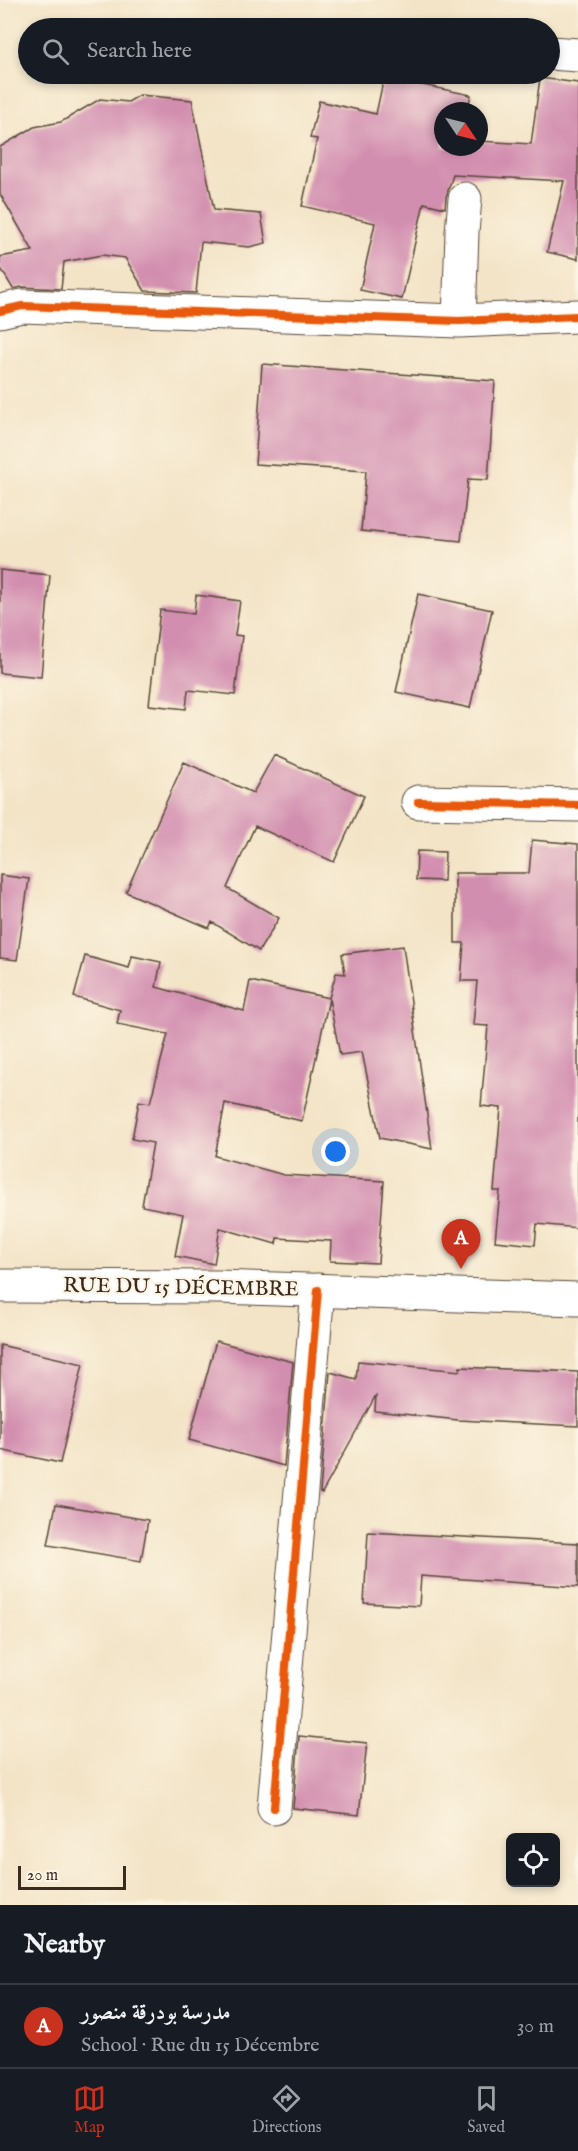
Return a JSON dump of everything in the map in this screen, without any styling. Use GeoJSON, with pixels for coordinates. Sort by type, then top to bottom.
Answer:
{"type":"FeatureCollection","features":[{"type":"Feature","properties":{"kind":"street"},"geometry":{"type":"LineString","coordinates":[[560,54],[578,55]]}},
{"type":"Feature","properties":{"kind":"street"},"geometry":{"type":"LineString","coordinates":[[459,321],[465,199]]}},
{"type":"Feature","properties":{"kind":"street"},"geometry":{"type":"LineString","coordinates":[[0,310],[22,306],[459,321],[578,316]]}},
{"type":"Feature","properties":{"kind":"street"},"geometry":{"type":"LineString","coordinates":[[418,802],[578,805]]}},
{"type":"Feature","properties":{"kind":"street","name":"RUE DU 15 DÉCEMBRE"},"geometry":{"type":"LineString","coordinates":[[0,1286],[219,1287],[578,1299]]}},
{"type":"Feature","properties":{"kind":"street"},"geometry":{"type":"LineString","coordinates":[[274,1808],[318,1290]]}},
{"type":"Feature","properties":{"kind":"building"},"geometry":{"type":"Polygon","coordinates":[[[560,81],[578,83],[578,259],[547,252],[564,181],[453,175],[445,208],[424,203],[402,299],[360,290],[375,223],[302,206],[317,139],[310,138],[319,101],[376,114],[382,84],[418,84],[471,95],[469,102],[434,102],[434,156],[488,156],[488,142],[531,144],[539,84],[560,84],[560,81]]]}},
{"type":"Feature","properties":{"kind":"building"},"geometry":{"type":"Polygon","coordinates":[[[140,95],[192,100],[214,210],[261,214],[266,243],[249,247],[201,242],[196,293],[145,291],[125,258],[102,255],[64,262],[61,289],[22,287],[13,289],[0,267],[0,257],[33,251],[0,194],[0,147],[34,127],[61,122],[100,99],[128,102],[140,95]]]}},
{"type":"Feature","properties":{"kind":"building"},"geometry":{"type":"Polygon","coordinates":[[[262,364],[495,381],[488,480],[468,479],[461,541],[361,531],[366,471],[255,464],[262,364]]]}},
{"type":"Feature","properties":{"kind":"building"},"geometry":{"type":"Polygon","coordinates":[[[0,570],[50,575],[41,677],[0,673],[0,570]]]}},
{"type":"Feature","properties":{"kind":"building"},"geometry":{"type":"Polygon","coordinates":[[[418,594],[492,610],[470,708],[396,692],[418,594]]]}},
{"type":"Feature","properties":{"kind":"building"},"geometry":{"type":"Polygon","coordinates":[[[196,595],[240,601],[235,635],[242,636],[235,695],[188,690],[186,709],[149,705],[160,610],[194,614],[196,595]]]}},
{"type":"Feature","properties":{"kind":"building"},"geometry":{"type":"Polygon","coordinates":[[[274,755],[364,796],[334,862],[255,826],[227,888],[279,918],[259,951],[212,922],[209,928],[126,892],[184,762],[253,793],[274,755]]]}},
{"type":"Feature","properties":{"kind":"building"},"geometry":{"type":"Polygon","coordinates":[[[532,840],[578,844],[578,1228],[537,1224],[535,1245],[495,1241],[500,1191],[494,1191],[501,1108],[481,1106],[488,1026],[473,1025],[477,981],[461,981],[464,943],[455,943],[455,873],[529,873],[532,840]]]}},
{"type":"Feature","properties":{"kind":"building"},"geometry":{"type":"Polygon","coordinates":[[[417,851],[445,852],[444,881],[416,880],[417,851]]]}},
{"type":"Feature","properties":{"kind":"building"},"geometry":{"type":"Polygon","coordinates":[[[0,875],[29,879],[17,960],[0,958],[0,875]]]}},
{"type":"Feature","properties":{"kind":"building"},"geometry":{"type":"Polygon","coordinates":[[[403,946],[432,1149],[380,1138],[362,1052],[340,1055],[329,999],[302,1121],[225,1103],[215,1156],[284,1175],[384,1181],[378,1263],[330,1261],[331,1241],[277,1238],[276,1244],[220,1228],[214,1264],[175,1256],[183,1214],[142,1206],[153,1143],[132,1139],[139,1101],[150,1103],[168,1034],[117,1024],[120,1010],[74,997],[85,956],[129,968],[132,956],[161,962],[156,987],[244,1011],[250,981],[329,998],[336,973],[345,974],[342,954],[403,946]]]}},
{"type":"Feature","properties":{"kind":"building"},"geometry":{"type":"Polygon","coordinates":[[[216,1341],[293,1362],[284,1466],[189,1440],[216,1341]]]}},
{"type":"Feature","properties":{"kind":"building"},"geometry":{"type":"Polygon","coordinates":[[[0,1345],[83,1364],[60,1463],[0,1450],[0,1345]]]}},
{"type":"Feature","properties":{"kind":"building"},"geometry":{"type":"Polygon","coordinates":[[[358,1361],[460,1371],[460,1367],[578,1372],[578,1426],[458,1420],[375,1411],[376,1395],[322,1493],[320,1492],[330,1372],[356,1379],[358,1361]]]}},
{"type":"Feature","properties":{"kind":"building"},"geometry":{"type":"Polygon","coordinates":[[[56,1504],[148,1520],[141,1561],[48,1545],[56,1504]]]}},
{"type":"Feature","properties":{"kind":"building"},"geometry":{"type":"Polygon","coordinates":[[[368,1532],[578,1543],[578,1587],[421,1576],[419,1606],[364,1603],[368,1532]]]}},
{"type":"Feature","properties":{"kind":"building"},"geometry":{"type":"Polygon","coordinates":[[[299,1736],[367,1743],[359,1815],[293,1808],[299,1736]]]}},
{"type":"Feature","properties":{"kind":"cycle path"},"geometry":{"type":"LineString","coordinates":[[0,311],[22,306],[459,321],[578,316]]}},
{"type":"Feature","properties":{"kind":"cycle path"},"geometry":{"type":"LineString","coordinates":[[418,802],[578,805]]}},
{"type":"Feature","properties":{"kind":"cycle path"},"geometry":{"type":"LineString","coordinates":[[274,1808],[318,1290]]}},
{"type":"Feature","properties":{"kind":"place","name":"مدرسة بودرقة منصور"},"geometry":{"type":"Point","coordinates":[461,1269]}}]}
